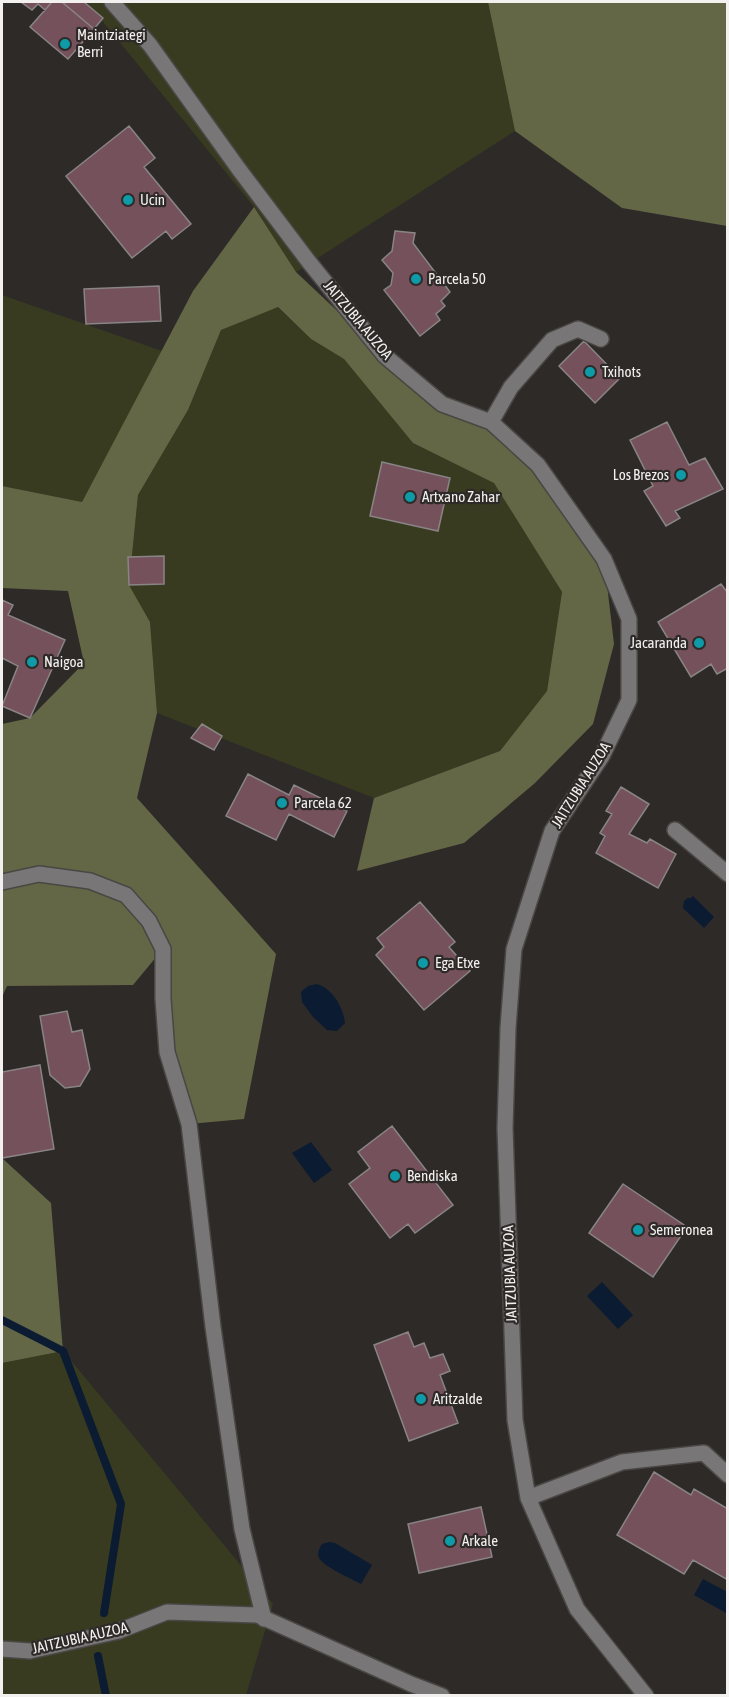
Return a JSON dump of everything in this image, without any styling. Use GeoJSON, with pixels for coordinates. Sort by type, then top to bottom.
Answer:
{"type":"FeatureCollection","features":[{"type":"Feature","properties":{"kind":"street","name":"JAITZUBIA AUZOA"},"geometry":{"type":"LineString","coordinates":[[112,2],[150,45],[252,187],[385,356],[442,404],[491,422],[538,465],[604,559],[629,619],[629,700],[602,756],[552,831],[514,949],[508,1028],[505,1128],[515,1420],[528,1498],[577,1609],[646,1695]]}},
{"type":"Feature","properties":{"kind":"street"},"geometry":{"type":"LineString","coordinates":[[491,422],[511,387],[552,340],[578,329],[601,339]]}},
{"type":"Feature","properties":{"kind":"street"},"geometry":{"type":"LineString","coordinates":[[675,830],[728,874]]}},
{"type":"Feature","properties":{"kind":"street"},"geometry":{"type":"LineString","coordinates":[[2,882],[39,874],[90,881],[126,895],[149,921],[163,949],[163,999],[167,1053],[189,1124],[213,1327],[242,1529],[264,1619]]}},
{"type":"Feature","properties":{"kind":"street"},"geometry":{"type":"LineString","coordinates":[[528,1498],[622,1462],[704,1452],[728,1475]]}},
{"type":"Feature","properties":{"kind":"street","name":"JAITZUBIA AUZOA"},"geometry":{"type":"LineString","coordinates":[[2,1648],[30,1651],[119,1631],[166,1612],[257,1615],[411,1684],[442,1695]]}},
{"type":"Feature","properties":{"kind":"green space"},"geometry":{"type":"Polygon","coordinates":[[[87,2],[488,2],[515,131],[296,272],[254,207],[87,2]]]}},
{"type":"Feature","properties":{"kind":"green space"},"geometry":{"type":"Polygon","coordinates":[[[488,2],[727,2],[727,226],[622,208],[515,131],[488,2]]]}},
{"type":"Feature","properties":{"kind":"green space"},"geometry":{"type":"Polygon","coordinates":[[[254,207],[296,272],[385,356],[442,404],[491,422],[538,465],[604,559],[614,644],[593,724],[535,783],[464,843],[357,871],[374,798],[500,751],[547,691],[562,592],[494,483],[413,443],[344,359],[311,339],[278,307],[221,330],[188,410],[138,495],[129,585],[150,622],[157,713],[137,798],[276,954],[244,1119],[189,1124],[167,1052],[162,950],[133,985],[7,986],[2,997],[2,724],[30,718],[84,663],[68,591],[2,588],[2,486],[82,502],[193,291],[254,207]]]}},
{"type":"Feature","properties":{"kind":"green space"},"geometry":{"type":"Polygon","coordinates":[[[2,295],[162,351],[82,502],[2,486],[2,295]]]}},
{"type":"Feature","properties":{"kind":"green space"},"geometry":{"type":"Polygon","coordinates":[[[277,307],[311,339],[344,359],[413,443],[494,482],[562,592],[547,691],[500,751],[374,798],[157,713],[150,622],[129,585],[138,495],[188,410],[221,330],[277,307]]]}},
{"type":"Feature","properties":{"kind":"green space"},"geometry":{"type":"Polygon","coordinates":[[[2,1158],[51,1203],[63,1351],[2,1363],[2,1158]]]}},
{"type":"Feature","properties":{"kind":"green space"},"geometry":{"type":"Polygon","coordinates":[[[63,1351],[273,1604],[246,1695],[2,1696],[2,1363],[63,1351]]]}},
{"type":"Feature","properties":{"kind":"water"},"geometry":{"type":"Polygon","coordinates":[[[693,896],[714,917],[704,928],[683,908],[684,901],[693,896]]]}},
{"type":"Feature","properties":{"kind":"water"},"geometry":{"type":"Polygon","coordinates":[[[317,984],[332,994],[342,1011],[345,1023],[337,1031],[327,1030],[302,1002],[301,992],[308,986],[317,984]]]}},
{"type":"Feature","properties":{"kind":"water"},"geometry":{"type":"Polygon","coordinates":[[[311,1142],[332,1170],[314,1183],[292,1153],[311,1142]]]}},
{"type":"Feature","properties":{"kind":"water"},"geometry":{"type":"Polygon","coordinates":[[[602,1282],[633,1315],[618,1329],[587,1296],[602,1282]]]}},
{"type":"Feature","properties":{"kind":"water"},"geometry":{"type":"Polygon","coordinates":[[[335,1543],[372,1565],[361,1584],[332,1569],[319,1558],[318,1554],[322,1544],[335,1543]]]}},
{"type":"Feature","properties":{"kind":"water"},"geometry":{"type":"Polygon","coordinates":[[[703,1579],[727,1592],[726,1613],[694,1595],[703,1579]]]}},
{"type":"Feature","properties":{"kind":"building","name":"Maintziategi Berri"},"geometry":{"type":"Polygon","coordinates":[[[21,2],[52,2],[45,10],[38,4],[32,10],[21,2]]]}},
{"type":"Feature","properties":{"kind":"building","name":"Maintziategi Berri"},"geometry":{"type":"Polygon","coordinates":[[[52,2],[62,2],[94,29],[68,59],[30,27],[52,2]]]}},
{"type":"Feature","properties":{"kind":"building","name":"Maintziategi Berri"},"geometry":{"type":"Polygon","coordinates":[[[62,2],[84,2],[103,18],[94,29],[62,2]]]}},
{"type":"Feature","properties":{"kind":"building","name":"Ucin"},"geometry":{"type":"Polygon","coordinates":[[[129,126],[155,158],[144,167],[191,224],[172,239],[166,231],[132,258],[66,176],[129,126]]]}},
{"type":"Feature","properties":{"kind":"building","name":"Parcela 50"},"geometry":{"type":"Polygon","coordinates":[[[395,231],[415,233],[413,243],[450,292],[441,301],[445,306],[436,314],[440,320],[420,336],[384,290],[391,285],[393,273],[382,260],[392,251],[395,231]]]}},
{"type":"Feature","properties":{"kind":"building"},"geometry":{"type":"Polygon","coordinates":[[[159,286],[161,321],[86,324],[84,289],[159,286]]]}},
{"type":"Feature","properties":{"kind":"building","name":"Txihots"},"geometry":{"type":"Polygon","coordinates":[[[584,341],[620,378],[595,403],[559,366],[584,341]]]}},
{"type":"Feature","properties":{"kind":"building","name":"Los Brezos"},"geometry":{"type":"Polygon","coordinates":[[[667,422],[689,465],[705,458],[723,489],[675,511],[680,518],[666,526],[644,491],[653,486],[630,440],[667,422]]]}},
{"type":"Feature","properties":{"kind":"building","name":"Artxano Zahar"},"geometry":{"type":"Polygon","coordinates":[[[382,462],[450,478],[438,531],[370,516],[382,462]]]}},
{"type":"Feature","properties":{"kind":"building"},"geometry":{"type":"Polygon","coordinates":[[[164,556],[164,584],[129,585],[128,557],[164,556]]]}},
{"type":"Feature","properties":{"kind":"building","name":"Jacaranda"},"geometry":{"type":"Polygon","coordinates":[[[721,584],[728,593],[728,668],[717,674],[711,664],[691,677],[658,622],[721,584]]]}},
{"type":"Feature","properties":{"kind":"building","name":"Naigoa"},"geometry":{"type":"Polygon","coordinates":[[[2,600],[13,605],[8,615],[65,640],[30,718],[2,706],[18,666],[2,658],[2,600]]]}},
{"type":"Feature","properties":{"kind":"building"},"geometry":{"type":"Polygon","coordinates":[[[202,724],[222,736],[214,750],[191,738],[202,724]]]}},
{"type":"Feature","properties":{"kind":"building","name":"Parcela 62"},"geometry":{"type":"Polygon","coordinates":[[[248,774],[289,795],[294,785],[347,811],[334,837],[289,814],[276,840],[226,816],[248,774]]]}},
{"type":"Feature","properties":{"kind":"building"},"geometry":{"type":"Polygon","coordinates":[[[621,787],[649,804],[629,834],[647,843],[650,839],[676,854],[658,888],[596,853],[605,836],[600,833],[612,814],[606,811],[621,787]]]}},
{"type":"Feature","properties":{"kind":"building","name":"Ega Etxe"},"geometry":{"type":"Polygon","coordinates":[[[420,902],[455,942],[449,947],[470,971],[424,1010],[376,955],[384,947],[377,938],[420,902]]]}},
{"type":"Feature","properties":{"kind":"building"},"geometry":{"type":"Polygon","coordinates":[[[67,1011],[72,1032],[82,1030],[90,1069],[80,1086],[65,1088],[50,1075],[40,1016],[67,1011]]]}},
{"type":"Feature","properties":{"kind":"building"},"geometry":{"type":"Polygon","coordinates":[[[40,1065],[54,1149],[2,1158],[2,1072],[40,1065]]]}},
{"type":"Feature","properties":{"kind":"building","name":"Bendiska"},"geometry":{"type":"Polygon","coordinates":[[[392,1126],[453,1205],[415,1233],[408,1224],[390,1238],[349,1184],[370,1168],[358,1152],[392,1126]]]}},
{"type":"Feature","properties":{"kind":"building","name":"Semeronea"},"geometry":{"type":"Polygon","coordinates":[[[623,1184],[687,1227],[653,1277],[589,1233],[623,1184]]]}},
{"type":"Feature","properties":{"kind":"building","name":"Aritzalde"},"geometry":{"type":"Polygon","coordinates":[[[408,1332],[414,1347],[424,1343],[430,1358],[443,1354],[450,1371],[440,1375],[458,1423],[409,1441],[374,1345],[408,1332]]]}},
{"type":"Feature","properties":{"kind":"building"},"geometry":{"type":"Polygon","coordinates":[[[654,1472],[691,1495],[694,1489],[728,1509],[728,1580],[693,1560],[684,1574],[617,1535],[654,1472]]]}},
{"type":"Feature","properties":{"kind":"building","name":"Arkale"},"geometry":{"type":"Polygon","coordinates":[[[481,1507],[492,1557],[419,1573],[408,1524],[481,1507]]]}},
{"type":"Feature","properties":{"kind":"waterway"},"geometry":{"type":"LineString","coordinates":[[2,1320],[63,1351],[121,1504],[104,1613]]}},
{"type":"Feature","properties":{"kind":"waterway"},"geometry":{"type":"LineString","coordinates":[[98,1656],[106,1696]]}},
{"type":"Feature","properties":{"kind":"place","name":"Maintziategi Berri"},"geometry":{"type":"Point","coordinates":[65,44]}},
{"type":"Feature","properties":{"kind":"place","name":"Ucin"},"geometry":{"type":"Point","coordinates":[128,200]}},
{"type":"Feature","properties":{"kind":"place","name":"Parcela 50"},"geometry":{"type":"Point","coordinates":[416,279]}},
{"type":"Feature","properties":{"kind":"place","name":"Txihots"},"geometry":{"type":"Point","coordinates":[590,372]}},
{"type":"Feature","properties":{"kind":"place","name":"Los Brezos"},"geometry":{"type":"Point","coordinates":[681,475]}},
{"type":"Feature","properties":{"kind":"place","name":"Artxano Zahar"},"geometry":{"type":"Point","coordinates":[410,497]}},
{"type":"Feature","properties":{"kind":"place","name":"Jacaranda"},"geometry":{"type":"Point","coordinates":[699,643]}},
{"type":"Feature","properties":{"kind":"place","name":"Naigoa"},"geometry":{"type":"Point","coordinates":[32,662]}},
{"type":"Feature","properties":{"kind":"place","name":"Parcela 62"},"geometry":{"type":"Point","coordinates":[282,803]}},
{"type":"Feature","properties":{"kind":"place","name":"Ega Etxe"},"geometry":{"type":"Point","coordinates":[423,963]}},
{"type":"Feature","properties":{"kind":"place","name":"Bendiska"},"geometry":{"type":"Point","coordinates":[395,1176]}},
{"type":"Feature","properties":{"kind":"place","name":"Semeronea"},"geometry":{"type":"Point","coordinates":[638,1230]}},
{"type":"Feature","properties":{"kind":"place","name":"Aritzalde"},"geometry":{"type":"Point","coordinates":[421,1399]}},
{"type":"Feature","properties":{"kind":"place","name":"Arkale"},"geometry":{"type":"Point","coordinates":[450,1541]}}]}
